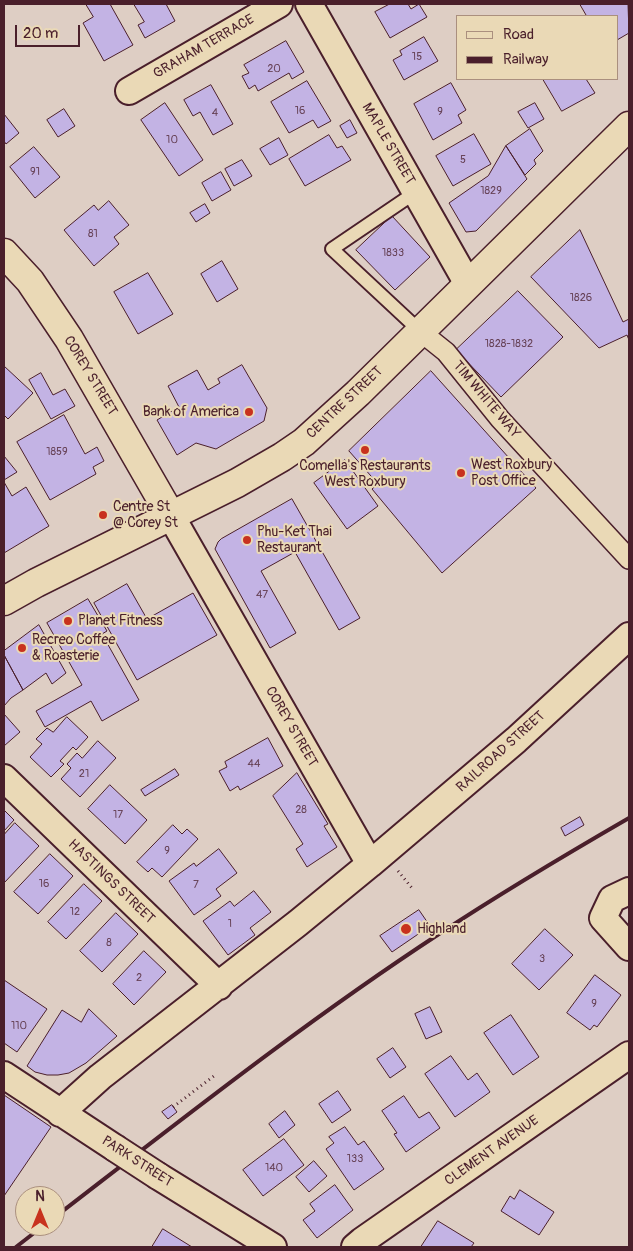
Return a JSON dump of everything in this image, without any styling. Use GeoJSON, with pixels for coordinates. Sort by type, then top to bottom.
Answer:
{"type":"FeatureCollection","features":[{"type":"Feature","properties":{"kind":"main road","name":"CENTRE STREET"},"geometry":{"type":"LineString","coordinates":[[4,601],[36,583],[245,479],[304,442],[421,332],[629,126]]}},
{"type":"Feature","properties":{"kind":"main road","name":"COREY STREET"},"geometry":{"type":"LineString","coordinates":[[4,254],[30,281],[69,338],[171,516]]}},
{"type":"Feature","properties":{"kind":"street","name":"GRAHAM TERRACE"},"geometry":{"type":"LineString","coordinates":[[129,91],[279,4]]}},
{"type":"Feature","properties":{"kind":"street","name":"MAPLE STREET"},"geometry":{"type":"LineString","coordinates":[[309,4],[468,284]]}},
{"type":"Feature","properties":{"kind":"street","name":"TIM WHITE WAY"},"geometry":{"type":"LineString","coordinates":[[421,332],[446,352],[500,419],[629,559]]}},
{"type":"Feature","properties":{"kind":"street","name":"COREY STREET"},"geometry":{"type":"LineString","coordinates":[[171,516],[370,864]]}},
{"type":"Feature","properties":{"kind":"street","name":"RAILROAD STREET"},"geometry":{"type":"LineString","coordinates":[[370,864],[516,740],[629,636]]}},
{"type":"Feature","properties":{"kind":"street","name":"HASTINGS STREET"},"geometry":{"type":"LineString","coordinates":[[4,778],[219,986]]}},
{"type":"Feature","properties":{"kind":"street"},"geometry":{"type":"LineString","coordinates":[[60,1113],[100,1077],[298,924],[370,864]]}},
{"type":"Feature","properties":{"kind":"street"},"geometry":{"type":"LineString","coordinates":[[629,891],[612,899],[603,918],[629,947]]}},
{"type":"Feature","properties":{"kind":"street","name":"CLEMENT AVENUE"},"geometry":{"type":"LineString","coordinates":[[355,1247],[629,1055]]}},
{"type":"Feature","properties":{"kind":"street","name":"PARK STREET"},"geometry":{"type":"LineString","coordinates":[[4,1075],[267,1246]]}},
{"type":"Feature","properties":{"kind":"lane"},"geometry":{"type":"LineString","coordinates":[[416,192],[332,249],[421,332]]}},
{"type":"Feature","properties":{"kind":"path"},"geometry":{"type":"LineString","coordinates":[[396,869],[412,888]]}},
{"type":"Feature","properties":{"kind":"path"},"geometry":{"type":"LineString","coordinates":[[173,1107],[214,1076]]}},
{"type":"Feature","properties":{"kind":"building"},"geometry":{"type":"Polygon","coordinates":[[[86,4],[110,4],[133,45],[104,61],[83,23],[93,17],[86,4]]]}},
{"type":"Feature","properties":{"kind":"building"},"geometry":{"type":"Polygon","coordinates":[[[134,4],[166,4],[175,21],[145,38],[138,25],[144,22],[134,4]]]}},
{"type":"Feature","properties":{"kind":"building"},"geometry":{"type":"Polygon","coordinates":[[[390,4],[408,4],[411,9],[419,4],[427,17],[390,38],[375,12],[390,4]]]}},
{"type":"Feature","properties":{"kind":"building"},"geometry":{"type":"Polygon","coordinates":[[[580,4],[628,4],[629,33],[618,39],[618,15],[586,15],[580,4]]]}},
{"type":"Feature","properties":{"kind":"building"},"geometry":{"type":"Polygon","coordinates":[[[424,37],[438,61],[404,80],[393,60],[402,55],[400,51],[424,37]]]}},
{"type":"Feature","properties":{"kind":"building"},"geometry":{"type":"Polygon","coordinates":[[[286,41],[304,72],[292,79],[289,73],[258,91],[255,85],[249,89],[242,76],[249,73],[244,65],[286,41]]]}},
{"type":"Feature","properties":{"kind":"building"},"geometry":{"type":"Polygon","coordinates":[[[544,80],[587,80],[595,93],[562,111],[544,80]]]}},
{"type":"Feature","properties":{"kind":"building"},"geometry":{"type":"Polygon","coordinates":[[[307,81],[331,121],[318,128],[313,120],[289,133],[271,102],[307,81]]]}},
{"type":"Feature","properties":{"kind":"building"},"geometry":{"type":"Polygon","coordinates":[[[451,83],[466,110],[458,115],[462,123],[433,140],[414,104],[451,83]]]}},
{"type":"Feature","properties":{"kind":"building"},"geometry":{"type":"Polygon","coordinates":[[[211,85],[233,124],[213,135],[200,112],[193,116],[184,100],[211,85]]]}},
{"type":"Feature","properties":{"kind":"building"},"geometry":{"type":"Polygon","coordinates":[[[165,103],[203,160],[179,176],[141,120],[165,103]]]}},
{"type":"Feature","properties":{"kind":"building"},"geometry":{"type":"Polygon","coordinates":[[[535,103],[544,119],[528,128],[518,112],[535,103]]]}},
{"type":"Feature","properties":{"kind":"building"},"geometry":{"type":"Polygon","coordinates":[[[64,109],[75,126],[58,137],[47,120],[64,109]]]}},
{"type":"Feature","properties":{"kind":"building"},"geometry":{"type":"Polygon","coordinates":[[[4,114],[19,133],[6,144],[4,141],[4,114]]]}},
{"type":"Feature","properties":{"kind":"building"},"geometry":{"type":"Polygon","coordinates":[[[350,120],[357,133],[347,138],[340,126],[350,120]]]}},
{"type":"Feature","properties":{"kind":"building"},"geometry":{"type":"Polygon","coordinates":[[[530,129],[543,151],[534,160],[536,164],[525,175],[506,146],[530,129]]]}},
{"type":"Feature","properties":{"kind":"building"},"geometry":{"type":"Polygon","coordinates":[[[474,134],[491,164],[453,186],[436,156],[474,134]]]}},
{"type":"Feature","properties":{"kind":"building"},"geometry":{"type":"Polygon","coordinates":[[[329,135],[337,148],[342,146],[351,160],[305,186],[289,159],[329,135]]]}},
{"type":"Feature","properties":{"kind":"building"},"geometry":{"type":"Polygon","coordinates":[[[279,138],[288,155],[270,165],[260,149],[279,138]]]}},
{"type":"Feature","properties":{"kind":"building"},"geometry":{"type":"Polygon","coordinates":[[[506,146],[527,179],[476,231],[466,232],[449,203],[488,176],[506,146]]]}},
{"type":"Feature","properties":{"kind":"building"},"geometry":{"type":"Polygon","coordinates":[[[34,147],[60,177],[35,198],[10,167],[34,147]]]}},
{"type":"Feature","properties":{"kind":"building"},"geometry":{"type":"Polygon","coordinates":[[[242,160],[252,176],[234,186],[225,169],[242,160]]]}},
{"type":"Feature","properties":{"kind":"building"},"geometry":{"type":"Polygon","coordinates":[[[221,172],[231,190],[212,201],[202,183],[221,172]]]}},
{"type":"Feature","properties":{"kind":"building"},"geometry":{"type":"Polygon","coordinates":[[[109,201],[129,225],[114,237],[119,244],[94,266],[64,230],[94,205],[98,210],[109,201]]]}},
{"type":"Feature","properties":{"kind":"building"},"geometry":{"type":"Polygon","coordinates":[[[205,204],[210,213],[196,222],[190,213],[205,204]]]}},
{"type":"Feature","properties":{"kind":"building"},"geometry":{"type":"Polygon","coordinates":[[[392,216],[430,257],[395,290],[356,250],[392,216]]]}},
{"type":"Feature","properties":{"kind":"building"},"geometry":{"type":"Polygon","coordinates":[[[580,230],[623,322],[629,319],[629,340],[627,335],[599,348],[531,277],[580,230]]]}},
{"type":"Feature","properties":{"kind":"building"},"geometry":{"type":"Polygon","coordinates":[[[222,261],[238,289],[217,302],[201,274],[222,261]]]}},
{"type":"Feature","properties":{"kind":"building"},"geometry":{"type":"Polygon","coordinates":[[[148,273],[173,314],[138,334],[114,292],[148,273]]]}},
{"type":"Feature","properties":{"kind":"building"},"geometry":{"type":"Polygon","coordinates":[[[518,291],[563,337],[501,397],[456,350],[518,291]]]}},
{"type":"Feature","properties":{"kind":"building"},"geometry":{"type":"Polygon","coordinates":[[[242,365],[267,408],[264,421],[216,449],[196,443],[177,455],[157,420],[179,407],[168,386],[197,370],[208,390],[220,383],[218,379],[242,365]]]}},
{"type":"Feature","properties":{"kind":"building"},"geometry":{"type":"Polygon","coordinates":[[[4,366],[33,393],[8,419],[4,415],[4,366]]]}},
{"type":"Feature","properties":{"kind":"building"},"geometry":{"type":"Polygon","coordinates":[[[431,371],[536,488],[442,573],[372,489],[378,484],[349,451],[431,371]]]}},
{"type":"Feature","properties":{"kind":"building"},"geometry":{"type":"Polygon","coordinates":[[[41,373],[53,395],[65,389],[75,406],[51,419],[29,380],[41,373]]]}},
{"type":"Feature","properties":{"kind":"building"},"geometry":{"type":"Polygon","coordinates":[[[64,415],[85,454],[97,447],[104,461],[93,467],[96,474],[50,500],[17,442],[64,415]]]}},
{"type":"Feature","properties":{"kind":"building"},"geometry":{"type":"Polygon","coordinates":[[[4,456],[17,472],[4,480],[4,456]]]}},
{"type":"Feature","properties":{"kind":"building"},"geometry":{"type":"Polygon","coordinates":[[[345,460],[378,506],[347,529],[314,483],[345,460]]]}},
{"type":"Feature","properties":{"kind":"building"},"geometry":{"type":"Polygon","coordinates":[[[4,482],[12,496],[26,487],[49,526],[4,553],[4,482]]]}},
{"type":"Feature","properties":{"kind":"building"},"geometry":{"type":"Polygon","coordinates":[[[292,499],[360,618],[339,630],[295,552],[261,571],[296,633],[270,648],[215,549],[221,539],[292,499]]]}},
{"type":"Feature","properties":{"kind":"building"},"geometry":{"type":"Polygon","coordinates":[[[127,584],[147,619],[193,593],[217,635],[137,680],[94,603],[127,584]]]}},
{"type":"Feature","properties":{"kind":"building"},"geometry":{"type":"Polygon","coordinates":[[[88,599],[107,631],[102,634],[139,700],[102,721],[91,701],[45,727],[36,711],[82,685],[47,623],[88,599]]]}},
{"type":"Feature","properties":{"kind":"building"},"geometry":{"type":"Polygon","coordinates":[[[39,625],[66,673],[52,684],[46,673],[23,690],[4,655],[4,651],[39,625]]]}},
{"type":"Feature","properties":{"kind":"building"},"geometry":{"type":"Polygon","coordinates":[[[4,655],[23,690],[11,698],[4,706],[4,655]]]}},
{"type":"Feature","properties":{"kind":"building"},"geometry":{"type":"Polygon","coordinates":[[[4,714],[20,732],[4,746],[4,714]]]}},
{"type":"Feature","properties":{"kind":"building"},"geometry":{"type":"Polygon","coordinates":[[[67,717],[88,737],[76,750],[73,747],[60,761],[64,764],[51,777],[30,757],[42,744],[36,739],[47,728],[53,732],[67,717]]]}},
{"type":"Feature","properties":{"kind":"building"},"geometry":{"type":"Polygon","coordinates":[[[268,738],[283,766],[240,790],[238,786],[230,791],[219,771],[227,767],[225,762],[268,738]]]}},
{"type":"Feature","properties":{"kind":"building"},"geometry":{"type":"Polygon","coordinates":[[[98,741],[116,758],[80,797],[61,779],[71,768],[67,764],[77,753],[82,758],[98,741]]]}},
{"type":"Feature","properties":{"kind":"building"},"geometry":{"type":"Polygon","coordinates":[[[175,769],[179,775],[145,796],[141,790],[175,769]]]}},
{"type":"Feature","properties":{"kind":"building"},"geometry":{"type":"Polygon","coordinates":[[[297,773],[328,824],[324,826],[337,847],[307,867],[296,849],[303,844],[273,796],[297,773]]]}},
{"type":"Feature","properties":{"kind":"building"},"geometry":{"type":"Polygon","coordinates":[[[110,785],[147,820],[125,844],[88,809],[110,785]]]}},
{"type":"Feature","properties":{"kind":"building"},"geometry":{"type":"Polygon","coordinates":[[[4,810],[14,820],[4,831],[4,810]]]}},
{"type":"Feature","properties":{"kind":"building"},"geometry":{"type":"Polygon","coordinates":[[[580,817],[584,825],[565,836],[561,828],[580,817]]]}},
{"type":"Feature","properties":{"kind":"building"},"geometry":{"type":"Polygon","coordinates":[[[15,823],[39,846],[4,883],[4,835],[15,823]]]}},
{"type":"Feature","properties":{"kind":"building"},"geometry":{"type":"Polygon","coordinates":[[[173,825],[182,834],[187,829],[198,839],[162,877],[152,868],[148,872],[137,862],[173,825]]]}},
{"type":"Feature","properties":{"kind":"building"},"geometry":{"type":"Polygon","coordinates":[[[219,849],[237,873],[216,889],[221,896],[194,915],[169,881],[194,863],[196,866],[219,849]]]}},
{"type":"Feature","properties":{"kind":"building"},"geometry":{"type":"Polygon","coordinates":[[[50,854],[73,876],[38,914],[14,892],[50,854]]]}},
{"type":"Feature","properties":{"kind":"building"},"geometry":{"type":"Polygon","coordinates":[[[84,884],[102,901],[66,939],[48,922],[84,884]]]}},
{"type":"Feature","properties":{"kind":"building"},"geometry":{"type":"Polygon","coordinates":[[[254,891],[271,912],[250,928],[255,935],[228,955],[203,921],[230,901],[234,906],[254,891]]]}},
{"type":"Feature","properties":{"kind":"building"},"geometry":{"type":"Polygon","coordinates":[[[419,910],[430,926],[392,952],[380,936],[419,910]]]}},
{"type":"Feature","properties":{"kind":"building"},"geometry":{"type":"Polygon","coordinates":[[[116,913],[138,934],[102,972],[80,951],[116,913]]]}},
{"type":"Feature","properties":{"kind":"building"},"geometry":{"type":"Polygon","coordinates":[[[545,929],[573,955],[539,990],[512,964],[545,929]]]}},
{"type":"Feature","properties":{"kind":"building"},"geometry":{"type":"Polygon","coordinates":[[[144,951],[166,972],[134,1005],[113,984],[144,951]]]}},
{"type":"Feature","properties":{"kind":"building"},"geometry":{"type":"Polygon","coordinates":[[[595,975],[621,995],[597,1027],[594,1025],[590,1030],[567,1013],[595,975]]]}},
{"type":"Feature","properties":{"kind":"building"},"geometry":{"type":"Polygon","coordinates":[[[4,980],[47,1009],[17,1052],[4,1043],[4,980]]]}},
{"type":"Feature","properties":{"kind":"building"},"geometry":{"type":"Polygon","coordinates":[[[430,1007],[442,1032],[426,1039],[415,1014],[430,1007]]]}},
{"type":"Feature","properties":{"kind":"building"},"geometry":{"type":"Polygon","coordinates":[[[89,1009],[117,1036],[86,1063],[69,1073],[47,1075],[35,1072],[27,1066],[62,1010],[81,1022],[89,1009]]]}},
{"type":"Feature","properties":{"kind":"building"},"geometry":{"type":"Polygon","coordinates":[[[511,1015],[539,1057],[513,1075],[484,1033],[511,1015]]]}},
{"type":"Feature","properties":{"kind":"building"},"geometry":{"type":"Polygon","coordinates":[[[393,1048],[406,1067],[390,1078],[377,1059],[393,1048]]]}},
{"type":"Feature","properties":{"kind":"building"},"geometry":{"type":"Polygon","coordinates":[[[451,1056],[468,1080],[477,1073],[490,1092],[455,1117],[425,1074],[451,1056]]]}},
{"type":"Feature","properties":{"kind":"building"},"geometry":{"type":"Polygon","coordinates":[[[338,1091],[351,1110],[332,1123],[319,1104],[338,1091]]]}},
{"type":"Feature","properties":{"kind":"building"},"geometry":{"type":"Polygon","coordinates":[[[4,1095],[51,1127],[4,1196],[4,1095]]]}},
{"type":"Feature","properties":{"kind":"building"},"geometry":{"type":"Polygon","coordinates":[[[404,1096],[419,1118],[429,1112],[440,1128],[406,1152],[394,1134],[397,1133],[382,1111],[404,1096]]]}},
{"type":"Feature","properties":{"kind":"building"},"geometry":{"type":"Polygon","coordinates":[[[172,1105],[177,1112],[168,1119],[162,1112],[172,1105]]]}},
{"type":"Feature","properties":{"kind":"building"},"geometry":{"type":"Polygon","coordinates":[[[285,1111],[295,1125],[279,1138],[269,1124],[285,1111]]]}},
{"type":"Feature","properties":{"kind":"building"},"geometry":{"type":"Polygon","coordinates":[[[345,1127],[358,1145],[364,1141],[384,1169],[354,1190],[326,1149],[334,1143],[329,1137],[345,1127]]]}},
{"type":"Feature","properties":{"kind":"building"},"geometry":{"type":"Polygon","coordinates":[[[284,1139],[304,1165],[263,1196],[243,1170],[284,1139]]]}},
{"type":"Feature","properties":{"kind":"building"},"geometry":{"type":"Polygon","coordinates":[[[314,1161],[327,1176],[309,1192],[296,1177],[314,1161]]]}},
{"type":"Feature","properties":{"kind":"building"},"geometry":{"type":"Polygon","coordinates":[[[335,1185],[353,1210],[317,1238],[303,1220],[315,1211],[310,1204],[335,1185]]]}},
{"type":"Feature","properties":{"kind":"building"},"geometry":{"type":"Polygon","coordinates":[[[520,1190],[554,1212],[539,1235],[501,1211],[510,1196],[514,1199],[520,1190]]]}},
{"type":"Feature","properties":{"kind":"building"},"geometry":{"type":"Polygon","coordinates":[[[438,1221],[474,1243],[471,1247],[421,1247],[438,1221]]]}},
{"type":"Feature","properties":{"kind":"building"},"geometry":{"type":"Polygon","coordinates":[[[163,1229],[192,1247],[152,1247],[163,1229]]]}},
{"type":"Feature","properties":{"kind":"railway"},"geometry":{"type":"LineString","coordinates":[[65,1209],[292,1036],[389,967],[509,889],[629,818]]}},
{"type":"Feature","properties":{"kind":"railway"},"geometry":{"type":"LineString","coordinates":[[16,1247],[30,1236]]}},
{"type":"Feature","properties":{"kind":"place","name":"Bank of America"},"geometry":{"type":"Point","coordinates":[249,412]}},
{"type":"Feature","properties":{"kind":"place","name":"Comella's Restaurants West Roxbury"},"geometry":{"type":"Point","coordinates":[365,450]}},
{"type":"Feature","properties":{"kind":"place","name":"West Roxbury Post Office"},"geometry":{"type":"Point","coordinates":[461,473]}},
{"type":"Feature","properties":{"kind":"place","name":"Centre St @ Corey St"},"geometry":{"type":"Point","coordinates":[103,515]}},
{"type":"Feature","properties":{"kind":"place","name":"Phu-Ket Thai Restaurant"},"geometry":{"type":"Point","coordinates":[247,540]}},
{"type":"Feature","properties":{"kind":"place","name":"Planet Fitness"},"geometry":{"type":"Point","coordinates":[68,621]}},
{"type":"Feature","properties":{"kind":"place","name":"Recreo Coffee & Roasterie"},"geometry":{"type":"Point","coordinates":[22,648]}},
{"type":"Feature","properties":{"kind":"place","name":"Highland"},"geometry":{"type":"Point","coordinates":[406,929]}}]}
